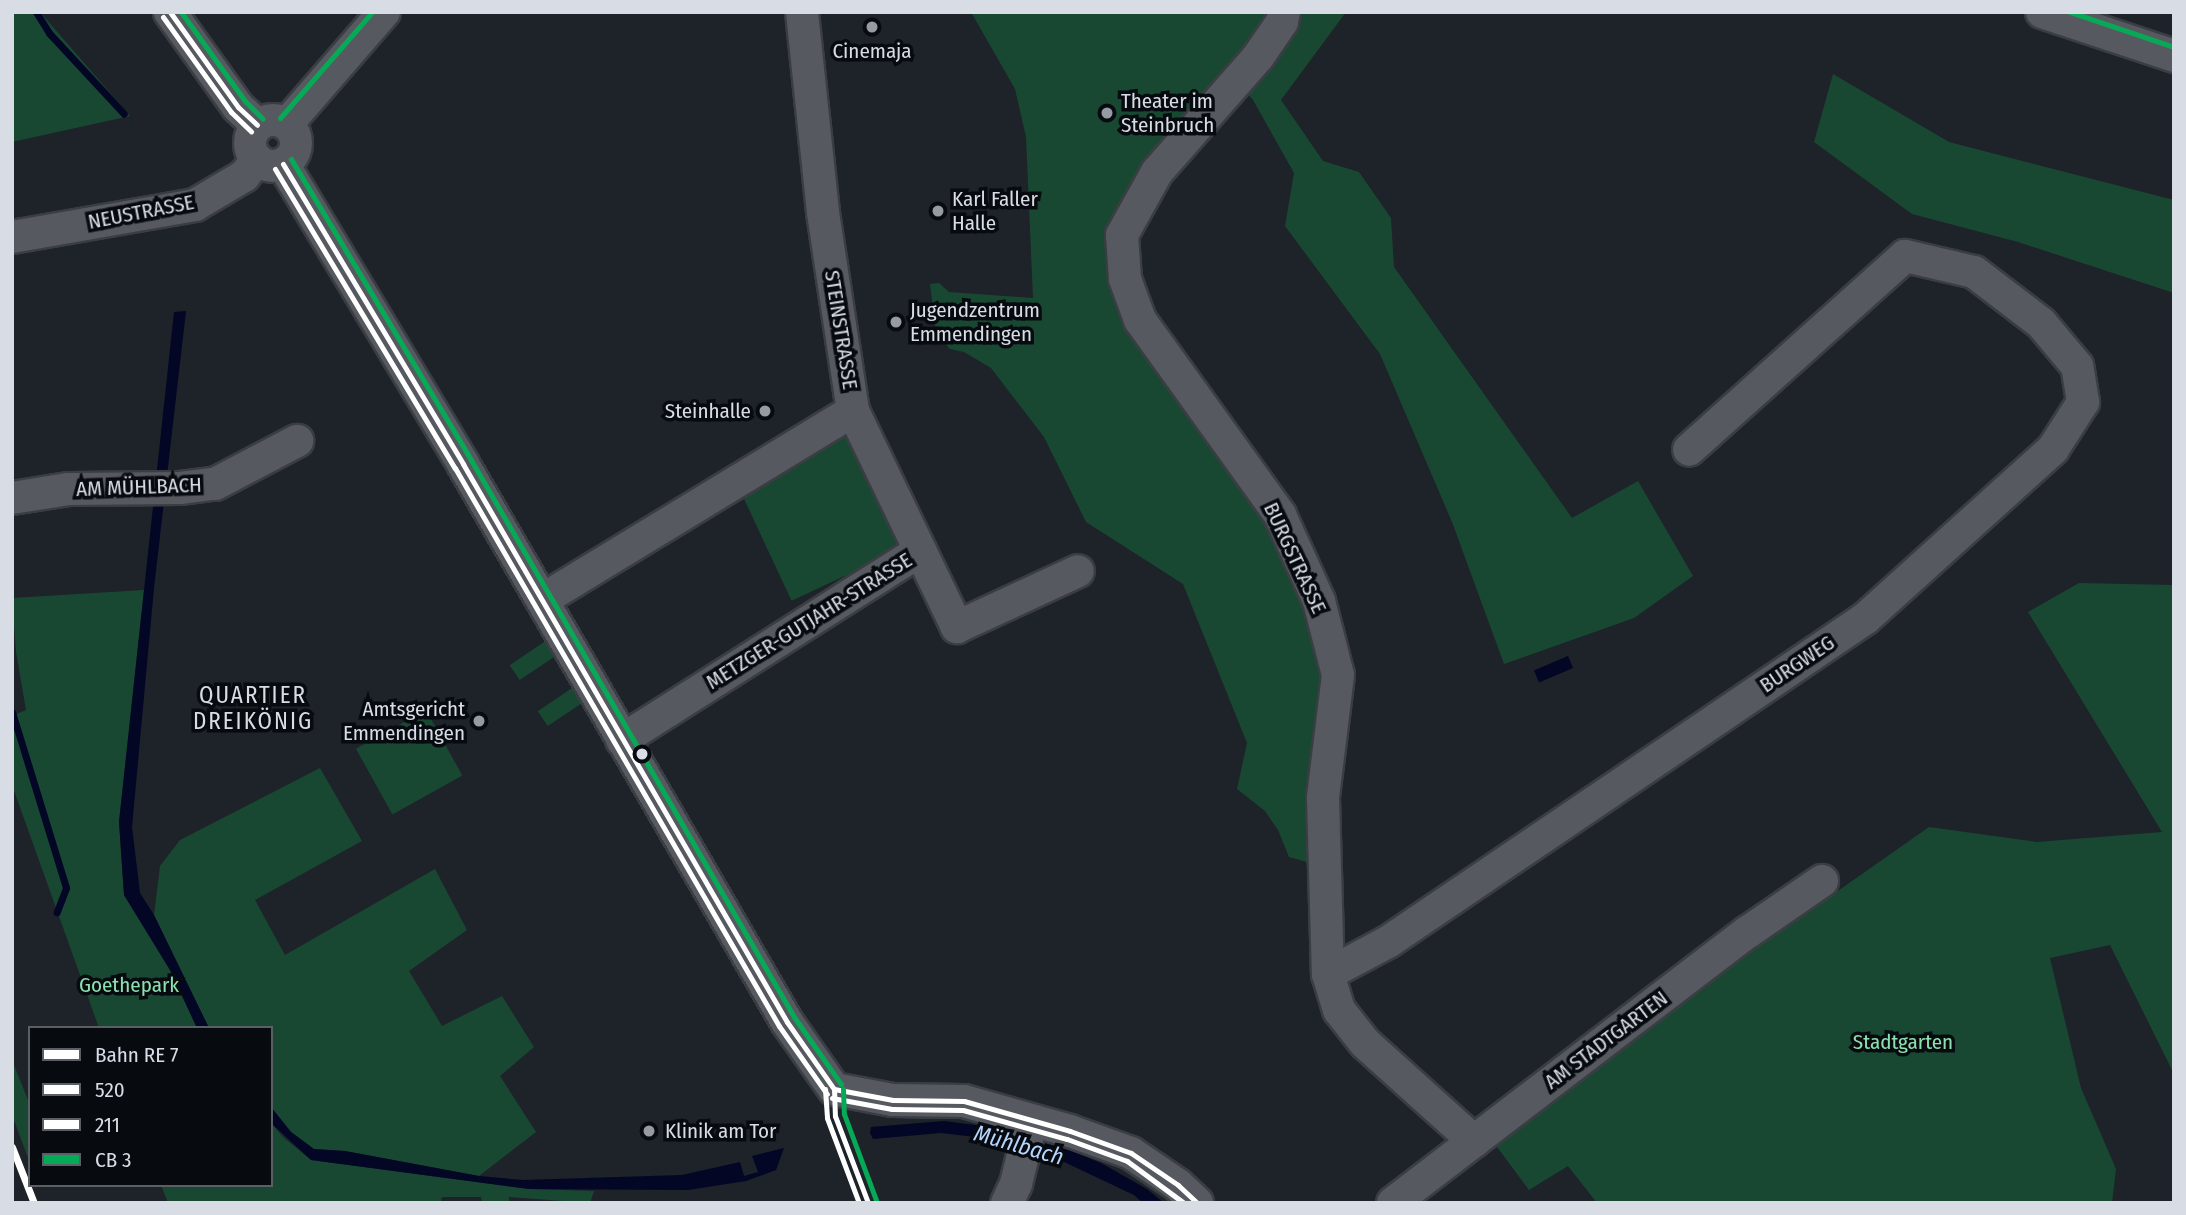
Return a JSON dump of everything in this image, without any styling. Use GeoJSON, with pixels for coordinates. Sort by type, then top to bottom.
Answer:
{"type":"FeatureCollection","features":[{"type":"Feature","properties":{"kind":"street"},"geometry":{"type":"LineString","coordinates":[[170,12],[238,107],[296,137],[295,153],[270,162]]}},
{"type":"Feature","properties":{"kind":"street"},"geometry":{"type":"LineString","coordinates":[[384,12],[272,125],[250,140],[270,162],[339,254],[803,1048],[834,1089],[893,1100],[964,1101],[1027,1136],[1070,1131],[1131,1153],[1178,1185],[1197,1203]]}},
{"type":"Feature","properties":{"kind":"street","name":"STEINSTRASSE"},"geometry":{"type":"LineString","coordinates":[[542,600],[853,411],[822,212],[802,12]]}},
{"type":"Feature","properties":{"kind":"street","name":"BURGSTRASSE"},"geometry":{"type":"LineString","coordinates":[[1284,12],[1282,22],[1258,57],[1157,173],[1122,235],[1125,279],[1139,320],[1280,515],[1319,601],[1338,675],[1323,798],[1328,974],[1339,1010],[1365,1043],[1474,1141]]}},
{"type":"Feature","properties":{"kind":"street"},"geometry":{"type":"LineString","coordinates":[[2042,12],[2174,56]]}},
{"type":"Feature","properties":{"kind":"street","name":"NEUSTRASSE"},"geometry":{"type":"LineString","coordinates":[[12,237],[195,205],[270,162]]}},
{"type":"Feature","properties":{"kind":"street","name":"BURGWEG"},"geometry":{"type":"LineString","coordinates":[[1328,974],[1388,942],[1866,618],[2053,449],[2083,402],[2077,366],[2041,323],[1983,268],[1974,272],[1905,256],[1689,450]]}},
{"type":"Feature","properties":{"kind":"street"},"geometry":{"type":"LineString","coordinates":[[853,411],[920,551]]}},
{"type":"Feature","properties":{"kind":"street","name":"AM MÜHLBACH"},"geometry":{"type":"LineString","coordinates":[[12,498],[69,489],[166,488],[215,484],[297,441]]}},
{"type":"Feature","properties":{"kind":"street","name":"METZGER-GUTJAHR-STRASSE"},"geometry":{"type":"LineString","coordinates":[[622,740],[920,551],[957,627],[1078,571]]}},
{"type":"Feature","properties":{"kind":"street","name":"AM STADTGARTEN"},"geometry":{"type":"LineString","coordinates":[[1393,1203],[1748,932],[1822,881]]}},
{"type":"Feature","properties":{"kind":"street"},"geometry":{"type":"LineString","coordinates":[[1007,1203],[1017,1184],[1027,1136]]}},
{"type":"Feature","properties":{"kind":"green space"},"geometry":{"type":"Polygon","coordinates":[[[12,12],[40,12],[130,116],[12,142],[12,12]]]}},
{"type":"Feature","properties":{"kind":"green space"},"geometry":{"type":"Polygon","coordinates":[[[971,12],[1346,12],[1281,100],[1323,161],[1359,172],[1391,218],[1394,267],[1572,518],[1638,481],[1693,576],[1634,618],[1504,664],[1452,522],[1380,354],[1285,226],[1294,173],[1253,100],[1228,72],[1113,241],[1288,551],[1328,679],[1310,863],[1289,857],[1278,830],[1265,811],[1237,789],[1247,743],[1183,584],[1086,522],[1044,437],[991,368],[964,352],[950,349],[936,333],[930,284],[939,283],[949,292],[1033,298],[1026,137],[1015,89],[971,12]]]}},
{"type":"Feature","properties":{"kind":"green space"},"geometry":{"type":"Polygon","coordinates":[[[1833,74],[1949,142],[2174,200],[2174,293],[2018,242],[1912,214],[1814,142],[1833,74]]]}},
{"type":"Feature","properties":{"kind":"green space"},"geometry":{"type":"Polygon","coordinates":[[[851,423],[908,546],[792,601],[734,478],[851,423]]]}},
{"type":"Feature","properties":{"kind":"green space","name":"Stadtgarten"},"geometry":{"type":"Polygon","coordinates":[[[2079,583],[2174,585],[2174,1074],[2110,945],[2050,958],[2081,1088],[2116,1169],[2112,1203],[1597,1203],[1568,1166],[1529,1190],[1489,1136],[1929,827],[2037,842],[2162,832],[2028,612],[2079,583]]]}},
{"type":"Feature","properties":{"kind":"green space","name":"Goethepark"},"geometry":{"type":"Polygon","coordinates":[[[144,590],[119,822],[124,895],[170,970],[196,1026],[98,1026],[12,785],[12,716],[26,710],[16,652],[12,598],[144,590]]]}},
{"type":"Feature","properties":{"kind":"green space"},"geometry":{"type":"Polygon","coordinates":[[[547,640],[557,655],[520,680],[510,665],[547,640]]]}},
{"type":"Feature","properties":{"kind":"green space"},"geometry":{"type":"Polygon","coordinates":[[[575,686],[585,701],[548,726],[538,711],[575,686]]]}},
{"type":"Feature","properties":{"kind":"green space"},"geometry":{"type":"Polygon","coordinates":[[[426,710],[462,776],[392,814],[356,749],[426,710]]]}},
{"type":"Feature","properties":{"kind":"green space"},"geometry":{"type":"Polygon","coordinates":[[[320,768],[362,841],[255,900],[285,955],[435,869],[467,930],[409,971],[442,1026],[502,996],[534,1047],[500,1076],[536,1132],[479,1176],[345,1151],[314,1149],[291,1132],[273,1110],[273,1026],[208,1026],[154,915],[160,866],[180,840],[320,768]]]}},
{"type":"Feature","properties":{"kind":"green space"},"geometry":{"type":"Polygon","coordinates":[[[12,1060],[28,1100],[28,1158],[12,1115],[12,1060]]]}},
{"type":"Feature","properties":{"kind":"green space"},"geometry":{"type":"Polygon","coordinates":[[[273,1125],[311,1160],[529,1189],[594,1191],[590,1203],[509,1197],[509,1202],[482,1202],[481,1197],[442,1197],[441,1201],[424,1203],[168,1203],[162,1187],[273,1187],[273,1125]]]}},
{"type":"Feature","properties":{"kind":"water"},"geometry":{"type":"Polygon","coordinates":[[[186,311],[154,588],[132,827],[140,893],[154,915],[208,1026],[196,1026],[170,970],[124,895],[119,822],[174,312],[186,311]]]}},
{"type":"Feature","properties":{"kind":"water"},"geometry":{"type":"Polygon","coordinates":[[[1568,656],[1573,668],[1539,682],[1534,670],[1568,656]]]}},
{"type":"Feature","properties":{"kind":"water"},"geometry":{"type":"Polygon","coordinates":[[[273,1110],[291,1132],[314,1149],[345,1151],[479,1176],[523,1180],[682,1175],[740,1162],[744,1176],[758,1172],[752,1156],[784,1148],[776,1170],[746,1181],[688,1190],[529,1189],[311,1160],[273,1125],[273,1110]]]}},
{"type":"Feature","properties":{"kind":"water"},"geometry":{"type":"Polygon","coordinates":[[[944,1121],[998,1128],[1067,1149],[1101,1163],[1147,1189],[1164,1203],[1143,1203],[1134,1195],[1062,1161],[1001,1140],[941,1133],[873,1139],[870,1133],[871,1127],[944,1121]]]}},
{"type":"Feature","properties":{"kind":"waterway","name":"Mühlbach"},"geometry":{"type":"LineString","coordinates":[[36,12],[49,33],[124,114]]}},
{"type":"Feature","properties":{"kind":"waterway"},"geometry":{"type":"LineString","coordinates":[[12,712],[66,888],[57,912]]}},
{"type":"Feature","properties":{"kind":"transit line","name":"520"},"geometry":{"type":"LineString","coordinates":[[170,12],[238,107],[257,125]]}},
{"type":"Feature","properties":{"kind":"transit line"},"geometry":{"type":"LineString","coordinates":[[181,12],[245,101],[263,119]]}},
{"type":"Feature","properties":{"kind":"transit line"},"geometry":{"type":"LineString","coordinates":[[280,118],[372,12]]}},
{"type":"Feature","properties":{"kind":"transit line"},"geometry":{"type":"LineString","coordinates":[[2070,12],[2174,47]]}},
{"type":"Feature","properties":{"kind":"transit line","name":"211"},"geometry":{"type":"LineString","coordinates":[[163,17],[231,112],[251,131]]}},
{"type":"Feature","properties":{"kind":"transit line"},"geometry":{"type":"LineString","coordinates":[[291,159],[471,460],[794,1017],[841,1084]]}},
{"type":"Feature","properties":{"kind":"transit line","name":"520"},"geometry":{"type":"LineString","coordinates":[[283,164],[463,464],[787,1022],[834,1089]]}},
{"type":"Feature","properties":{"kind":"transit line","name":"211"},"geometry":{"type":"LineString","coordinates":[[275,169],[455,468],[779,1026],[827,1094]]}},
{"type":"Feature","properties":{"kind":"transit line","name":"211"},"geometry":{"type":"LineString","coordinates":[[825,1089],[827,1118],[859,1203]]}},
{"type":"Feature","properties":{"kind":"transit line","name":"520"},"geometry":{"type":"LineString","coordinates":[[834,1089],[893,1100],[964,1101],[1070,1131],[1131,1153],[1178,1185],[1197,1203]]}},
{"type":"Feature","properties":{"kind":"transit line","name":"520"},"geometry":{"type":"LineString","coordinates":[[834,1089],[835,1116],[868,1203]]}},
{"type":"Feature","properties":{"kind":"transit line"},"geometry":{"type":"LineString","coordinates":[[843,1089],[844,1114],[876,1200]]}},
{"type":"Feature","properties":{"kind":"transit line","name":"211"},"geometry":{"type":"LineString","coordinates":[[832,1098],[892,1109],[963,1110],[1067,1139],[1127,1161],[1184,1203]]}},
{"type":"Feature","properties":{"kind":"transit line"},"geometry":{"type":"LineString","coordinates":[[12,1147],[34,1203]]}},
{"type":"Feature","properties":{"kind":"place","name":"Cinemaja"},"geometry":{"type":"Point","coordinates":[872,27]}},
{"type":"Feature","properties":{"kind":"place","name":"Theater im Steinbruch"},"geometry":{"type":"Point","coordinates":[1107,113]}},
{"type":"Feature","properties":{"kind":"place","name":"Karl Faller Halle"},"geometry":{"type":"Point","coordinates":[938,211]}},
{"type":"Feature","properties":{"kind":"place","name":"Jugendzentrum Emmendingen"},"geometry":{"type":"Point","coordinates":[896,322]}},
{"type":"Feature","properties":{"kind":"place","name":"Steinhalle"},"geometry":{"type":"Point","coordinates":[765,411]}},
{"type":"Feature","properties":{"kind":"place","name":"Amtsgericht Emmendingen"},"geometry":{"type":"Point","coordinates":[479,721]}},
{"type":"Feature","properties":{"kind":"place","name":"Klinik am Tor"},"geometry":{"type":"Point","coordinates":[649,1131]}},
{"type":"Feature","properties":{"kind":"district","name":"QUARTIER DREIKÖNIG"},"geometry":{"type":"Point","coordinates":[253,708]}}]}
